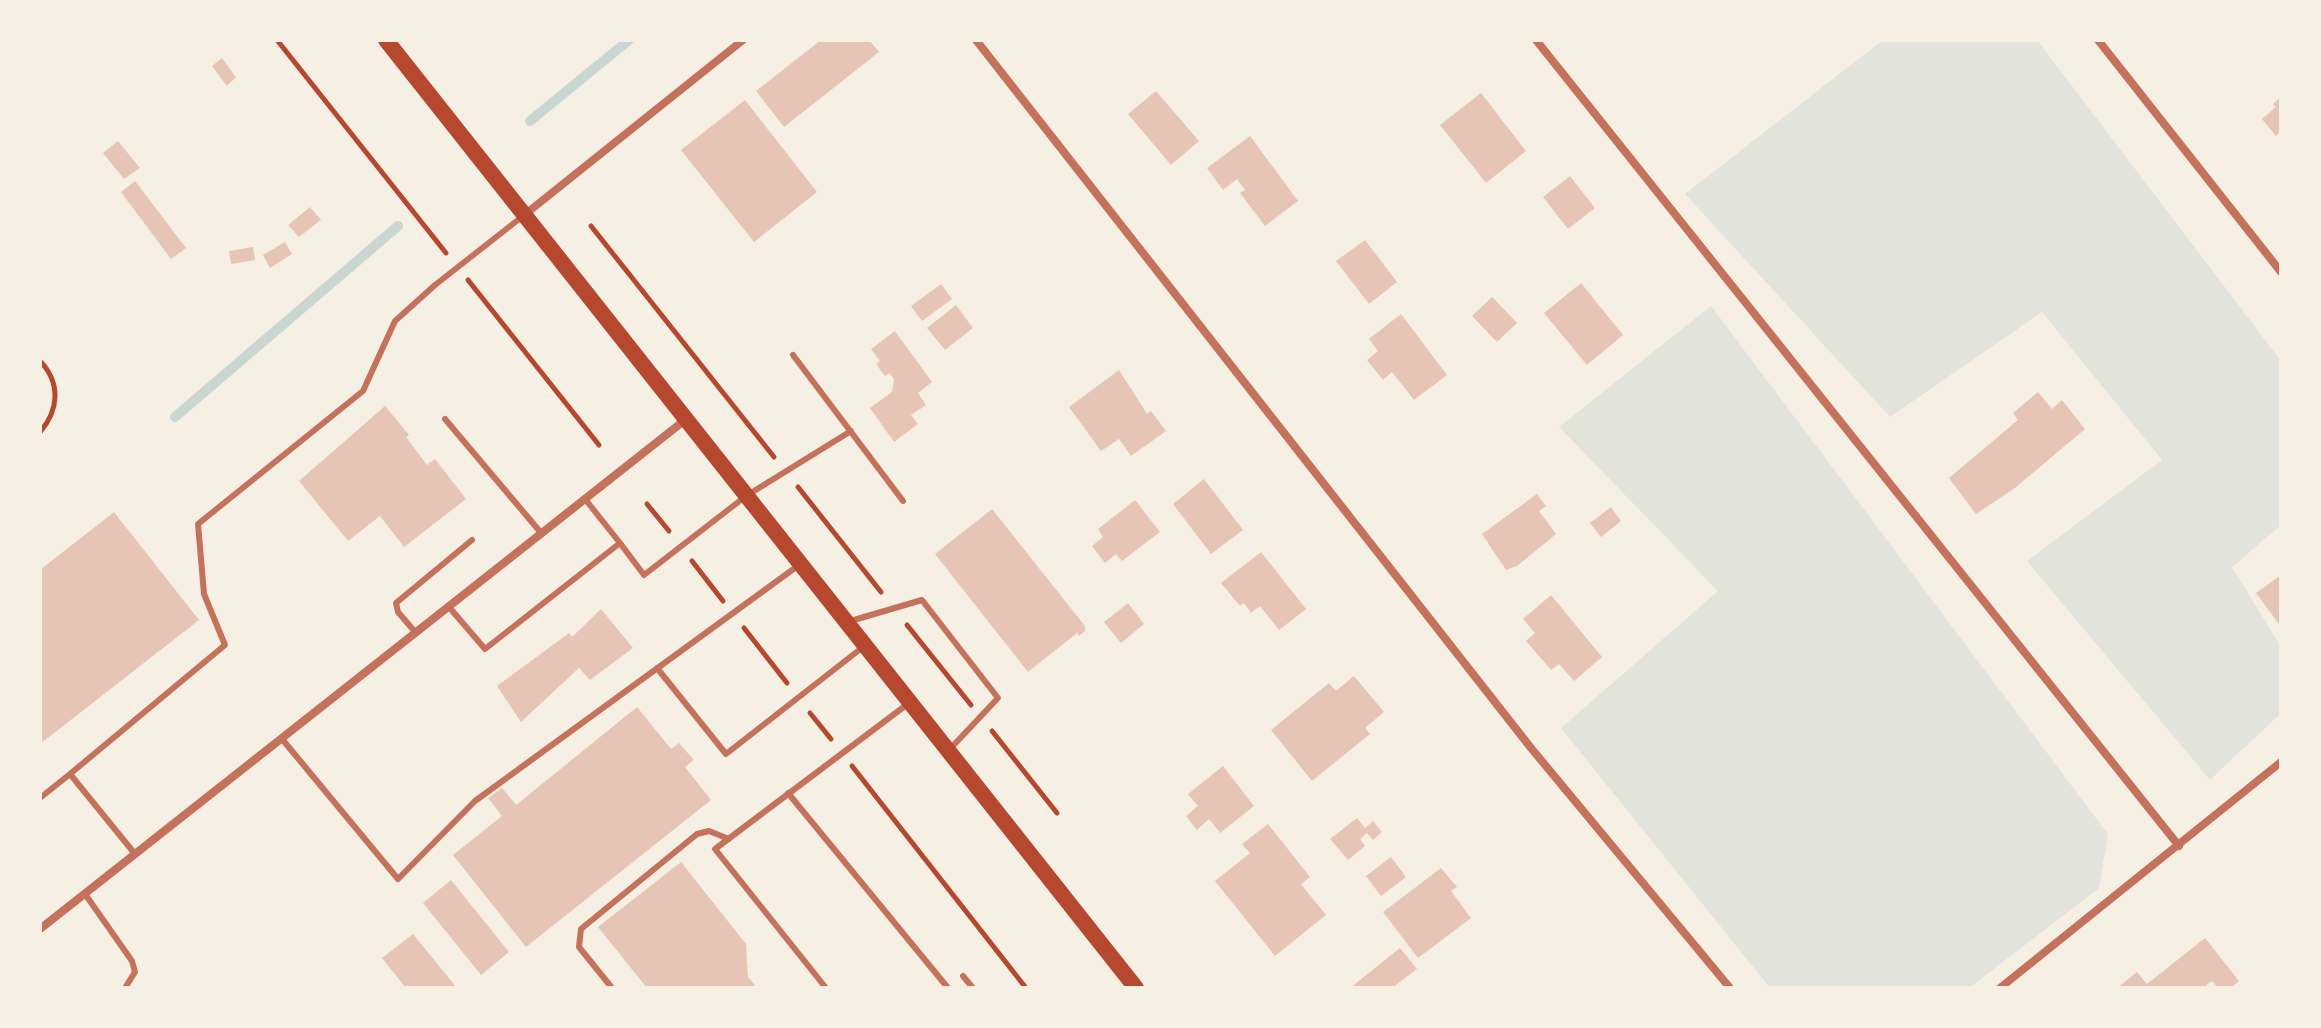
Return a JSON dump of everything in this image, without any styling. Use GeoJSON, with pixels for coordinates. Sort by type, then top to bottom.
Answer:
{"type":"FeatureCollection","features":[{"type":"Feature","properties":{"kind":"main road"},"geometry":{"type":"LineString","coordinates":[[386,40],[1136,988]]}},
{"type":"Feature","properties":{"kind":"street"},"geometry":{"type":"LineString","coordinates":[[523,216],[743,40]]}},
{"type":"Feature","properties":{"kind":"street"},"geometry":{"type":"LineString","coordinates":[[976,40],[1531,748],[1730,988]]}},
{"type":"Feature","properties":{"kind":"street"},"geometry":{"type":"LineString","coordinates":[[1536,40],[2179,846]]}},
{"type":"Feature","properties":{"kind":"street"},"geometry":{"type":"LineString","coordinates":[[2098,40],[2281,272]]}},
{"type":"Feature","properties":{"kind":"street"},"geometry":{"type":"LineString","coordinates":[[40,929],[685,420]]}},
{"type":"Feature","properties":{"kind":"street"},"geometry":{"type":"LineString","coordinates":[[2000,988],[2281,762]]}},
{"type":"Feature","properties":{"kind":"lane"},"geometry":{"type":"LineString","coordinates":[[40,798],[225,645],[204,594],[198,524],[363,391],[395,321],[457,267],[523,216]]}},
{"type":"Feature","properties":{"kind":"lane"},"geometry":{"type":"LineString","coordinates":[[793,355],[903,501]]}},
{"type":"Feature","properties":{"kind":"lane"},"geometry":{"type":"LineString","coordinates":[[445,419],[542,534]]}},
{"type":"Feature","properties":{"kind":"lane"},"geometry":{"type":"LineString","coordinates":[[585,499],[644,575],[746,496],[851,431]]}},
{"type":"Feature","properties":{"kind":"lane"},"geometry":{"type":"LineString","coordinates":[[416,633],[398,612],[396,603],[472,540]]}},
{"type":"Feature","properties":{"kind":"lane"},"geometry":{"type":"LineString","coordinates":[[449,607],[485,649],[620,543]]}},
{"type":"Feature","properties":{"kind":"lane"},"geometry":{"type":"LineString","coordinates":[[282,739],[398,879],[475,801],[802,563]]}},
{"type":"Feature","properties":{"kind":"lane"},"geometry":{"type":"LineString","coordinates":[[846,623],[922,600],[998,698],[948,752]]}},
{"type":"Feature","properties":{"kind":"lane"},"geometry":{"type":"LineString","coordinates":[[657,668],[726,754],[864,647]]}},
{"type":"Feature","properties":{"kind":"lane"},"geometry":{"type":"LineString","coordinates":[[826,988],[715,849],[910,702]]}},
{"type":"Feature","properties":{"kind":"lane"},"geometry":{"type":"LineString","coordinates":[[70,774],[135,854]]}},
{"type":"Feature","properties":{"kind":"lane"},"geometry":{"type":"LineString","coordinates":[[788,793],[948,988]]}},
{"type":"Feature","properties":{"kind":"lane"},"geometry":{"type":"LineString","coordinates":[[612,988],[579,947],[581,929],[697,834],[709,831],[729,839]]}},
{"type":"Feature","properties":{"kind":"lane"},"geometry":{"type":"LineString","coordinates":[[85,894],[132,961],[135,972],[125,988]]}},
{"type":"Feature","properties":{"kind":"lane"},"geometry":{"type":"LineString","coordinates":[[963,976],[973,988]]}},
{"type":"Feature","properties":{"kind":"path"},"geometry":{"type":"LineString","coordinates":[[277,40],[599,445]]}},
{"type":"Feature","properties":{"kind":"path"},"geometry":{"type":"LineString","coordinates":[[591,226],[1057,813]]}},
{"type":"Feature","properties":{"kind":"path"},"geometry":{"type":"LineString","coordinates":[[40,361],[52,378],[56,395],[55,410],[40,432]]}},
{"type":"Feature","properties":{"kind":"shaded area"},"geometry":{"type":"Polygon","coordinates":[[[1883,40],[2037,40],[2281,361],[2281,525],[2232,567],[2281,647],[2281,713],[2210,780],[2027,561],[2162,460],[2042,312],[1890,417],[1685,194],[1883,40]]]}},
{"type":"Feature","properties":{"kind":"shaded area"},"geometry":{"type":"Polygon","coordinates":[[[1711,306],[2108,834],[2099,888],[1969,988],[1770,988],[1561,728],[1718,591],[1559,427],[1711,306]]]}},
{"type":"Feature","properties":{"kind":"building"},"geometry":{"type":"Polygon","coordinates":[[[821,40],[869,40],[879,52],[784,127],[756,91],[821,40]]]}},
{"type":"Feature","properties":{"kind":"building"},"geometry":{"type":"Polygon","coordinates":[[[222,58],[236,77],[227,86],[212,66],[222,58]]]}},
{"type":"Feature","properties":{"kind":"building"},"geometry":{"type":"Polygon","coordinates":[[[1156,91],[1199,141],[1171,165],[1128,114],[1156,91]]]}},
{"type":"Feature","properties":{"kind":"building"},"geometry":{"type":"Polygon","coordinates":[[[1481,93],[1526,151],[1486,183],[1440,125],[1481,93]]]}},
{"type":"Feature","properties":{"kind":"building"},"geometry":{"type":"Polygon","coordinates":[[[2279,98],[2281,131],[2276,136],[2262,119],[2276,107],[2273,104],[2279,98]]]}},
{"type":"Feature","properties":{"kind":"building"},"geometry":{"type":"Polygon","coordinates":[[[745,100],[817,192],[754,242],[681,150],[745,100]]]}},
{"type":"Feature","properties":{"kind":"building"},"geometry":{"type":"Polygon","coordinates":[[[1250,136],[1298,201],[1265,226],[1240,193],[1245,190],[1237,179],[1223,190],[1207,168],[1250,136]]]}},
{"type":"Feature","properties":{"kind":"building"},"geometry":{"type":"Polygon","coordinates":[[[118,141],[140,168],[124,179],[103,153],[118,141]]]}},
{"type":"Feature","properties":{"kind":"building"},"geometry":{"type":"Polygon","coordinates":[[[1570,176],[1595,208],[1568,229],[1543,197],[1570,176]]]}},
{"type":"Feature","properties":{"kind":"building"},"geometry":{"type":"Polygon","coordinates":[[[135,181],[186,248],[171,259],[121,192],[135,181]]]}},
{"type":"Feature","properties":{"kind":"building"},"geometry":{"type":"Polygon","coordinates":[[[310,207],[321,220],[299,237],[288,225],[310,207]]]}},
{"type":"Feature","properties":{"kind":"building"},"geometry":{"type":"Polygon","coordinates":[[[1365,240],[1397,282],[1369,304],[1336,261],[1365,240]]]}},
{"type":"Feature","properties":{"kind":"building"},"geometry":{"type":"Polygon","coordinates":[[[285,242],[292,254],[270,268],[263,255],[285,242]]]}},
{"type":"Feature","properties":{"kind":"building"},"geometry":{"type":"Polygon","coordinates":[[[253,247],[255,260],[231,264],[229,251],[253,247]]]}},
{"type":"Feature","properties":{"kind":"building"},"geometry":{"type":"Polygon","coordinates":[[[1581,283],[1623,335],[1587,365],[1544,313],[1581,283]]]}},
{"type":"Feature","properties":{"kind":"building"},"geometry":{"type":"Polygon","coordinates":[[[941,284],[952,299],[922,321],[911,306],[941,284]]]}},
{"type":"Feature","properties":{"kind":"building"},"geometry":{"type":"Polygon","coordinates":[[[1492,297],[1517,323],[1497,342],[1472,316],[1492,297]]]}},
{"type":"Feature","properties":{"kind":"building"},"geometry":{"type":"Polygon","coordinates":[[[956,305],[973,328],[945,350],[927,328],[956,305]]]}},
{"type":"Feature","properties":{"kind":"building"},"geometry":{"type":"Polygon","coordinates":[[[1401,314],[1447,375],[1414,400],[1392,372],[1383,380],[1367,360],[1378,351],[1369,339],[1401,314]]]}},
{"type":"Feature","properties":{"kind":"building"},"geometry":{"type":"Polygon","coordinates":[[[895,331],[932,382],[918,393],[926,405],[911,415],[918,424],[894,442],[870,408],[892,392],[894,379],[889,373],[885,376],[876,364],[880,361],[871,349],[895,331]]]}},
{"type":"Feature","properties":{"kind":"building"},"geometry":{"type":"Polygon","coordinates":[[[1119,370],[1147,414],[1151,411],[1166,431],[1131,456],[1119,439],[1101,451],[1069,407],[1119,370]]]}},
{"type":"Feature","properties":{"kind":"building"},"geometry":{"type":"Polygon","coordinates":[[[2038,392],[2052,409],[2062,400],[2085,429],[2015,488],[1976,514],[1949,478],[2018,420],[2013,413],[2038,392]]]}},
{"type":"Feature","properties":{"kind":"building"},"geometry":{"type":"Polygon","coordinates":[[[385,406],[409,435],[406,437],[427,465],[435,459],[466,499],[404,547],[380,516],[348,541],[299,481],[385,406]]]}},
{"type":"Feature","properties":{"kind":"building"},"geometry":{"type":"Polygon","coordinates":[[[1204,479],[1243,530],[1211,554],[1173,504],[1204,479]]]}},
{"type":"Feature","properties":{"kind":"building"},"geometry":{"type":"Polygon","coordinates":[[[1537,494],[1546,506],[1539,511],[1556,534],[1517,566],[1506,570],[1482,534],[1537,494]]]}},
{"type":"Feature","properties":{"kind":"building"},"geometry":{"type":"Polygon","coordinates":[[[1135,500],[1160,532],[1122,561],[1116,554],[1105,563],[1092,546],[1103,537],[1098,529],[1135,500]]]}},
{"type":"Feature","properties":{"kind":"building"},"geometry":{"type":"Polygon","coordinates":[[[1611,507],[1621,521],[1601,537],[1590,523],[1611,507]]]}},
{"type":"Feature","properties":{"kind":"building"},"geometry":{"type":"Polygon","coordinates":[[[992,509],[1085,626],[1085,631],[1079,636],[1077,633],[1028,672],[935,554],[992,509]]]}},
{"type":"Feature","properties":{"kind":"building"},"geometry":{"type":"Polygon","coordinates":[[[114,512],[199,620],[40,744],[40,570],[114,512]]]}},
{"type":"Feature","properties":{"kind":"building"},"geometry":{"type":"Polygon","coordinates":[[[1261,552],[1306,609],[1279,630],[1260,606],[1251,613],[1244,603],[1240,606],[1221,583],[1261,552]]]}},
{"type":"Feature","properties":{"kind":"building"},"geometry":{"type":"Polygon","coordinates":[[[2281,575],[2281,627],[2256,593],[2281,575]]]}},
{"type":"Feature","properties":{"kind":"building"},"geometry":{"type":"Polygon","coordinates":[[[1551,595],[1602,657],[1574,681],[1559,664],[1551,670],[1526,641],[1535,633],[1523,619],[1551,595]]]}},
{"type":"Feature","properties":{"kind":"building"},"geometry":{"type":"Polygon","coordinates":[[[1128,603],[1144,624],[1121,643],[1104,622],[1128,603]]]}},
{"type":"Feature","properties":{"kind":"building"},"geometry":{"type":"Polygon","coordinates":[[[601,609],[633,648],[590,680],[579,668],[521,722],[497,686],[569,633],[572,637],[601,609]]]}},
{"type":"Feature","properties":{"kind":"building"},"geometry":{"type":"Polygon","coordinates":[[[1354,676],[1384,712],[1365,728],[1370,734],[1312,781],[1271,730],[1329,683],[1336,691],[1354,676]]]}},
{"type":"Feature","properties":{"kind":"building"},"geometry":{"type":"Polygon","coordinates":[[[637,707],[671,749],[679,743],[694,760],[685,767],[711,800],[526,947],[453,855],[502,816],[488,798],[502,788],[516,805],[637,707]]]}},
{"type":"Feature","properties":{"kind":"building"},"geometry":{"type":"Polygon","coordinates":[[[1223,766],[1254,806],[1220,833],[1209,819],[1197,830],[1186,816],[1198,806],[1188,794],[1223,766]]]}},
{"type":"Feature","properties":{"kind":"building"},"geometry":{"type":"Polygon","coordinates":[[[1357,818],[1365,828],[1373,821],[1382,832],[1373,840],[1367,833],[1360,839],[1365,846],[1348,860],[1330,839],[1357,818]]]}},
{"type":"Feature","properties":{"kind":"building"},"geometry":{"type":"Polygon","coordinates":[[[1268,824],[1310,877],[1301,884],[1326,915],[1275,956],[1215,881],[1250,853],[1242,844],[1268,824]]]}},
{"type":"Feature","properties":{"kind":"building"},"geometry":{"type":"Polygon","coordinates":[[[1391,857],[1406,877],[1381,896],[1366,876],[1391,857]]]}},
{"type":"Feature","properties":{"kind":"building"},"geometry":{"type":"Polygon","coordinates":[[[681,862],[746,944],[748,977],[757,988],[647,988],[598,927],[681,862]]]}},
{"type":"Feature","properties":{"kind":"building"},"geometry":{"type":"Polygon","coordinates":[[[1441,868],[1457,887],[1451,891],[1471,918],[1418,958],[1383,912],[1441,868]]]}},
{"type":"Feature","properties":{"kind":"building"},"geometry":{"type":"Polygon","coordinates":[[[451,880],[509,952],[481,975],[423,903],[451,880]]]}},
{"type":"Feature","properties":{"kind":"building"},"geometry":{"type":"Polygon","coordinates":[[[413,934],[457,988],[406,988],[382,958],[413,934]]]}},
{"type":"Feature","properties":{"kind":"building"},"geometry":{"type":"Polygon","coordinates":[[[2205,938],[2239,981],[2230,988],[2218,988],[2212,981],[2203,988],[2117,988],[2137,972],[2147,984],[2205,938]]]}},
{"type":"Feature","properties":{"kind":"building"},"geometry":{"type":"Polygon","coordinates":[[[1400,948],[1417,969],[1392,988],[1350,988],[1400,948]]]}},
{"type":"Feature","properties":{"kind":"waterway"},"geometry":{"type":"LineString","coordinates":[[530,121],[629,40]]}},
{"type":"Feature","properties":{"kind":"waterway"},"geometry":{"type":"LineString","coordinates":[[175,417],[398,226]]}}]}
